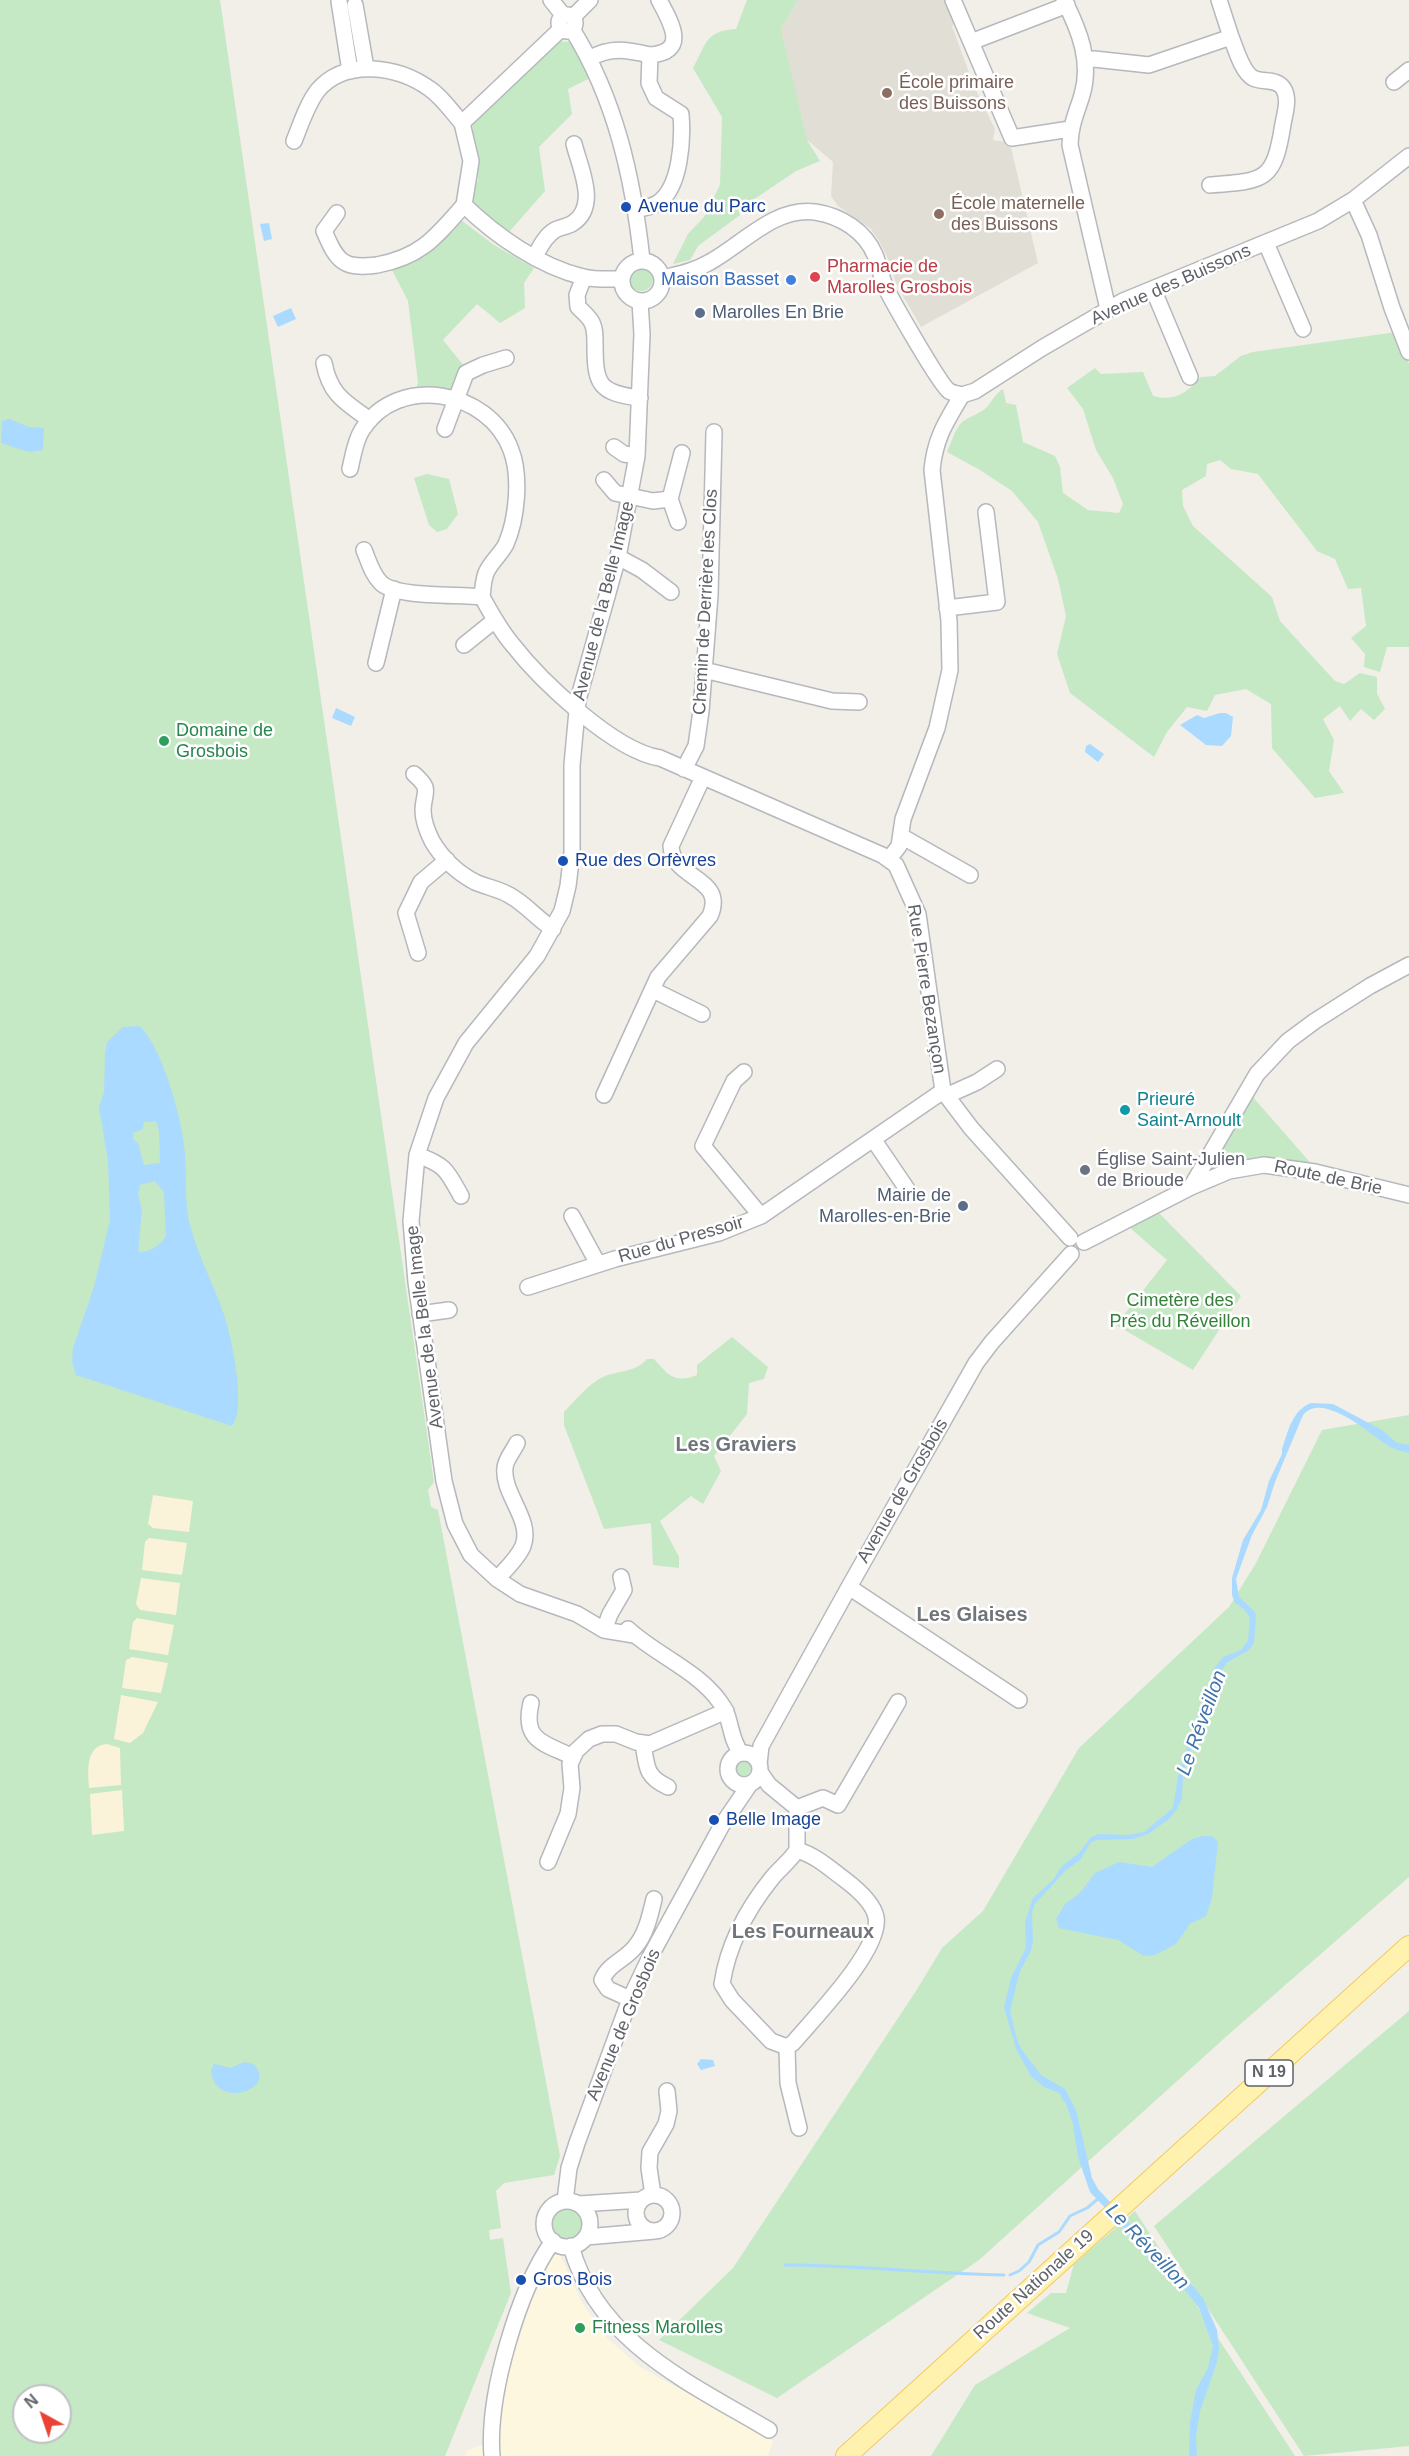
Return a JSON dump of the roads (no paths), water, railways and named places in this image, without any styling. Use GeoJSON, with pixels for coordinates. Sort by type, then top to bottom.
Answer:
{"type":"FeatureCollection","features":[{"type":"Feature","properties":{"kind":"main road","name":"Route Nationale 19"},"geometry":{"type":"LineString","coordinates":[[846,2456],[1409,1946]]}},
{"type":"Feature","properties":{"kind":"street"},"geometry":{"type":"LineString","coordinates":[[551,0],[590,58],[606,93],[621,137],[636,210],[642,260]]}},
{"type":"Feature","properties":{"kind":"street"},"geometry":{"type":"LineString","coordinates":[[462,123],[590,0]]}},
{"type":"Feature","properties":{"kind":"street"},"geometry":{"type":"LineString","coordinates":[[590,58],[610,49],[631,50],[650,55],[662,54],[671,47],[674,41],[674,28],[659,0]]}},
{"type":"Feature","properties":{"kind":"street"},"geometry":{"type":"LineString","coordinates":[[953,0],[1012,138],[1070,129]]}},
{"type":"Feature","properties":{"kind":"street"},"geometry":{"type":"LineString","coordinates":[[1210,185],[1241,183],[1262,177],[1274,165],[1278,155],[1287,98],[1278,82],[1254,79],[1247,73],[1219,0]]}},
{"type":"Feature","properties":{"kind":"street"},"geometry":{"type":"LineString","coordinates":[[350,71],[338,1],[357,2],[366,68]]}},
{"type":"Feature","properties":{"kind":"street"},"geometry":{"type":"LineString","coordinates":[[971,42],[1065,3],[1080,33],[1086,77],[1070,129],[1070,145],[1108,309]]}},
{"type":"Feature","properties":{"kind":"street"},"geometry":{"type":"LineString","coordinates":[[1085,60],[1094,58],[1149,65],[1232,37]]}},
{"type":"Feature","properties":{"kind":"street"},"geometry":{"type":"LineString","coordinates":[[636,210],[657,203],[668,193],[680,160],[683,144],[681,114],[656,98],[649,83],[650,55]]}},
{"type":"Feature","properties":{"kind":"street"},"geometry":{"type":"LineString","coordinates":[[294,141],[310,102],[319,90],[333,78],[366,68],[381,69],[407,76],[431,89],[462,123],[471,161],[464,205],[429,242],[410,256],[365,267],[345,263],[332,249],[324,231],[337,213]]}},
{"type":"Feature","properties":{"kind":"street"},"geometry":{"type":"LineString","coordinates":[[1394,82],[1409,70]]}},
{"type":"Feature","properties":{"kind":"street"},"geometry":{"type":"LineString","coordinates":[[535,256],[543,242],[554,230],[572,224],[584,213],[587,197],[574,144]]}},
{"type":"Feature","properties":{"kind":"street","name":"Avenue des Buissons"},"geometry":{"type":"LineString","coordinates":[[962,395],[975,391],[1041,348],[1108,309],[1318,221],[1353,200],[1408,159]]}},
{"type":"Feature","properties":{"kind":"street"},"geometry":{"type":"LineString","coordinates":[[1353,200],[1369,235],[1407,342]]}},
{"type":"Feature","properties":{"kind":"street"},"geometry":{"type":"LineString","coordinates":[[464,205],[506,240],[535,256],[584,277],[621,279]]}},
{"type":"Feature","properties":{"kind":"street"},"geometry":{"type":"LineString","coordinates":[[350,469],[361,431],[369,420],[383,408],[406,398],[428,394],[443,395],[474,405],[498,427],[511,450],[517,500],[512,530],[504,547],[486,573],[482,597],[495,620],[523,658],[577,709],[623,743],[889,859],[895,852],[901,836],[903,819],[937,728],[950,670],[951,646],[932,470],[939,433],[962,395],[948,390],[926,358],[886,287],[875,254],[865,239],[852,226],[837,218],[814,212],[778,217],[709,263],[663,278]]}},
{"type":"Feature","properties":{"kind":"street"},"geometry":{"type":"LineString","coordinates":[[1266,243],[1303,329]]}},
{"type":"Feature","properties":{"kind":"street"},"geometry":{"type":"LineString","coordinates":[[642,260],[653,263],[663,278],[659,292],[653,298],[640,301],[627,295],[621,279],[629,265],[642,260]]}},
{"type":"Feature","properties":{"kind":"street"},"geometry":{"type":"LineString","coordinates":[[584,277],[578,296],[578,307],[591,321],[595,333],[595,368],[600,384],[617,395],[640,398]]}},
{"type":"Feature","properties":{"kind":"street"},"geometry":{"type":"LineString","coordinates":[[1153,289],[1190,377]]}},
{"type":"Feature","properties":{"kind":"street","name":"Avenue de la Belle Image"},"geometry":{"type":"LineString","coordinates":[[640,301],[642,334],[638,456],[618,557],[580,685],[572,765],[572,852],[568,886],[562,911],[537,956],[466,1043],[436,1098],[417,1155],[413,1179],[412,1254],[444,1481],[455,1524],[471,1555],[497,1579],[520,1594],[577,1614],[598,1616],[606,1625],[626,1628],[652,1646],[708,1689],[723,1713],[735,1745],[753,1767]]}},
{"type":"Feature","properties":{"kind":"street"},"geometry":{"type":"LineString","coordinates":[[445,429],[466,373],[506,358]]}},
{"type":"Feature","properties":{"kind":"street"},"geometry":{"type":"LineString","coordinates":[[324,363],[327,379],[337,396],[369,420]]}},
{"type":"Feature","properties":{"kind":"street","name":"Chemin de Derrière les Clos"},"geometry":{"type":"LineString","coordinates":[[684,770],[696,746],[704,670],[710,595],[714,432]]}},
{"type":"Feature","properties":{"kind":"street"},"geometry":{"type":"LineString","coordinates":[[614,447],[624,454],[638,456]]}},
{"type":"Feature","properties":{"kind":"street"},"geometry":{"type":"LineString","coordinates":[[678,522],[670,499],[682,453]]}},
{"type":"Feature","properties":{"kind":"street"},"geometry":{"type":"LineString","coordinates":[[604,480],[615,492],[653,501],[670,499]]}},
{"type":"Feature","properties":{"kind":"street"},"geometry":{"type":"LineString","coordinates":[[947,608],[997,602],[986,512]]}},
{"type":"Feature","properties":{"kind":"street"},"geometry":{"type":"LineString","coordinates":[[364,550],[372,572],[383,585],[401,592],[482,597]]}},
{"type":"Feature","properties":{"kind":"street"},"geometry":{"type":"LineString","coordinates":[[618,557],[642,570],[671,592]]}},
{"type":"Feature","properties":{"kind":"street"},"geometry":{"type":"LineString","coordinates":[[376,663],[394,589]]}},
{"type":"Feature","properties":{"kind":"street"},"geometry":{"type":"LineString","coordinates":[[464,645],[495,620]]}},
{"type":"Feature","properties":{"kind":"street"},"geometry":{"type":"LineString","coordinates":[[704,670],[832,701],[859,702]]}},
{"type":"Feature","properties":{"kind":"street"},"geometry":{"type":"LineString","coordinates":[[414,774],[424,783],[427,792],[423,810],[432,840],[447,860],[461,873],[476,882],[509,895],[553,929]]}},
{"type":"Feature","properties":{"kind":"street"},"geometry":{"type":"LineString","coordinates":[[604,1095],[663,970],[710,916],[713,908],[713,896],[708,887],[679,866],[671,855],[671,846],[703,777]]}},
{"type":"Feature","properties":{"kind":"street"},"geometry":{"type":"LineString","coordinates":[[901,836],[970,875]]}},
{"type":"Feature","properties":{"kind":"street","name":"Rue Pierre Bezançon"},"geometry":{"type":"LineString","coordinates":[[889,859],[900,872],[918,914],[945,1093],[971,1128],[1075,1245]]}},
{"type":"Feature","properties":{"kind":"street"},"geometry":{"type":"LineString","coordinates":[[418,953],[406,913],[421,882],[447,860]]}},
{"type":"Feature","properties":{"kind":"street"},"geometry":{"type":"LineString","coordinates":[[1191,1187],[1257,1074],[1288,1041],[1370,986],[1409,965]]}},
{"type":"Feature","properties":{"kind":"street"},"geometry":{"type":"LineString","coordinates":[[653,990],[702,1014]]}},
{"type":"Feature","properties":{"kind":"street","name":"Rue du Pressoir"},"geometry":{"type":"LineString","coordinates":[[528,1287],[598,1264],[719,1233],[761,1216],[945,1093],[977,1082],[997,1069]]}},
{"type":"Feature","properties":{"kind":"street"},"geometry":{"type":"LineString","coordinates":[[744,1072],[734,1081],[704,1146],[761,1216]]}},
{"type":"Feature","properties":{"kind":"street"},"geometry":{"type":"LineString","coordinates":[[873,1139],[907,1189]]}},
{"type":"Feature","properties":{"kind":"street"},"geometry":{"type":"LineString","coordinates":[[417,1155],[438,1162],[447,1171],[461,1196]]}},
{"type":"Feature","properties":{"kind":"street","name":"Route de Brie"},"geometry":{"type":"LineString","coordinates":[[1075,1245],[1191,1187],[1229,1171],[1264,1165],[1315,1172],[1409,1195]]}},
{"type":"Feature","properties":{"kind":"street"},"geometry":{"type":"LineString","coordinates":[[572,1215],[598,1264]]}},
{"type":"Feature","properties":{"kind":"street","name":"Avenue de Grosbois"},"geometry":{"type":"LineString","coordinates":[[572,2203],[569,2168],[630,1999],[650,1958],[849,1587],[976,1363],[1075,1245]]}},
{"type":"Feature","properties":{"kind":"street"},"geometry":{"type":"LineString","coordinates":[[420,1314],[449,1310]]}},
{"type":"Feature","properties":{"kind":"street"},"geometry":{"type":"LineString","coordinates":[[497,1579],[519,1553],[524,1543],[525,1532],[504,1467],[517,1443]]}},
{"type":"Feature","properties":{"kind":"street"},"geometry":{"type":"LineString","coordinates":[[606,1625],[624,1590],[621,1577]]}},
{"type":"Feature","properties":{"kind":"street"},"geometry":{"type":"LineString","coordinates":[[849,1587],[1019,1700]]}},
{"type":"Feature","properties":{"kind":"street"},"geometry":{"type":"LineString","coordinates":[[797,1808],[823,1798],[838,1805],[898,1702]]}},
{"type":"Feature","properties":{"kind":"street"},"geometry":{"type":"LineString","coordinates":[[531,1703],[528,1717],[532,1734],[539,1740],[573,1757]]}},
{"type":"Feature","properties":{"kind":"street"},"geometry":{"type":"LineString","coordinates":[[548,1862],[568,1814],[572,1788],[570,1764],[576,1751],[589,1738],[602,1734],[616,1734],[650,1744],[723,1713]]}},
{"type":"Feature","properties":{"kind":"street"},"geometry":{"type":"LineString","coordinates":[[643,1743],[648,1771],[654,1780],[668,1787]]}},
{"type":"Feature","properties":{"kind":"street"},"geometry":{"type":"LineString","coordinates":[[753,1767],[797,1808],[797,1850],[773,1876],[744,1918],[725,1965],[722,1984],[732,2000],[750,2016],[771,2041],[787,2047]]}},
{"type":"Feature","properties":{"kind":"street","name":"Avenue de Grosbois"},"geometry":{"type":"LineString","coordinates":[[722,1825],[733,1794],[733,1780],[741,1784],[753,1767]]}},
{"type":"Feature","properties":{"kind":"street"},"geometry":{"type":"LineString","coordinates":[[787,2047],[794,2043],[871,1947],[877,1928],[876,1916],[871,1906],[855,1887],[808,1853],[797,1850]]}},
{"type":"Feature","properties":{"kind":"street"},"geometry":{"type":"LineString","coordinates":[[630,1999],[608,1989],[602,1980],[608,1969],[635,1948],[646,1926],[654,1899]]}},
{"type":"Feature","properties":{"kind":"street"},"geometry":{"type":"LineString","coordinates":[[787,2047],[788,2084],[800,2128]]}},
{"type":"Feature","properties":{"kind":"street"},"geometry":{"type":"LineString","coordinates":[[657,2231],[646,2229],[638,2221],[636,2210],[647,2197],[650,2152],[666,2124],[669,2111],[667,2091]]}},
{"type":"Feature","properties":{"kind":"street"},"geometry":{"type":"LineString","coordinates":[[647,2197],[667,2200],[672,2211],[669,2223],[657,2231],[586,2237],[571,2246],[558,2245],[549,2235],[545,2218],[551,2208],[572,2203],[647,2197]]}},
{"type":"Feature","properties":{"kind":"street"},"geometry":{"type":"LineString","coordinates":[[572,2203],[589,2215],[589,2230],[586,2237]]}},
{"type":"Feature","properties":{"kind":"street"},"geometry":{"type":"LineString","coordinates":[[492,2456],[492,2413],[505,2357],[523,2300],[525,2282],[549,2235]]}},
{"type":"Feature","properties":{"kind":"street"},"geometry":{"type":"LineString","coordinates":[[571,2246],[583,2279],[607,2316],[635,2347],[676,2375],[769,2430]]}},
{"type":"Feature","properties":{"kind":"water"},"geometry":{"type":"Polygon","coordinates":[[[269,223],[272,239],[264,241],[260,224],[269,223]]]}},
{"type":"Feature","properties":{"kind":"water"},"geometry":{"type":"Polygon","coordinates":[[[291,308],[296,319],[278,327],[273,316],[291,308]]]}},
{"type":"Feature","properties":{"kind":"water"},"geometry":{"type":"Polygon","coordinates":[[[9,419],[29,427],[44,428],[43,450],[29,452],[1,443],[2,421],[9,419]]]}},
{"type":"Feature","properties":{"kind":"water"},"geometry":{"type":"Polygon","coordinates":[[[336,708],[355,717],[351,726],[332,718],[336,708]]]}},
{"type":"Feature","properties":{"kind":"water"},"geometry":{"type":"Polygon","coordinates":[[[1220,713],[1233,717],[1231,736],[1222,746],[1206,745],[1180,725],[1197,715],[1204,718],[1220,713]]]}},
{"type":"Feature","properties":{"kind":"water"},"geometry":{"type":"Polygon","coordinates":[[[1090,744],[1104,754],[1098,762],[1085,752],[1086,746],[1090,744]]]}},
{"type":"Feature","properties":{"kind":"water"},"geometry":{"type":"Polygon","coordinates":[[[139,1026],[147,1036],[163,1066],[176,1104],[186,1162],[187,1207],[190,1225],[198,1251],[220,1302],[233,1350],[238,1407],[232,1426],[76,1375],[72,1361],[73,1348],[94,1287],[110,1220],[108,1161],[99,1107],[104,1093],[107,1042],[123,1027],[139,1026]],[[156,1121],[144,1122],[143,1129],[133,1133],[133,1139],[138,1143],[144,1165],[160,1163],[159,1131],[156,1121]],[[155,1181],[140,1185],[138,1194],[142,1210],[138,1252],[154,1248],[166,1236],[164,1192],[155,1181]]]}},
{"type":"Feature","properties":{"kind":"water","name":"Le Réveillon"},"geometry":{"type":"Polygon","coordinates":[[[1311,1403],[1333,1404],[1382,1430],[1397,1443],[1409,1445],[1409,1453],[1389,1446],[1358,1424],[1333,1411],[1322,1408],[1311,1409],[1303,1415],[1267,1507],[1252,1535],[1236,1579],[1239,1597],[1255,1612],[1254,1643],[1249,1650],[1226,1663],[1222,1671],[1215,1697],[1188,1756],[1183,1775],[1182,1798],[1177,1809],[1169,1819],[1148,1834],[1133,1839],[1091,1842],[1080,1860],[1066,1870],[1035,1904],[1032,1912],[1033,1943],[1020,1971],[1010,2011],[1017,2040],[1022,2050],[1041,2075],[1065,2089],[1076,2110],[1092,2178],[1098,2189],[1166,2263],[1188,2280],[1203,2298],[1217,2330],[1219,2348],[1217,2362],[1200,2411],[1196,2436],[1197,2456],[1189,2456],[1190,2422],[1196,2390],[1208,2368],[1213,2346],[1199,2308],[1178,2281],[1151,2263],[1143,2249],[1134,2244],[1127,2231],[1090,2192],[1078,2157],[1073,2124],[1067,2106],[1059,2093],[1044,2087],[1031,2076],[1016,2049],[1004,2007],[1011,1978],[1026,1948],[1025,1922],[1033,1898],[1053,1880],[1062,1866],[1079,1853],[1091,1837],[1099,1834],[1128,1835],[1144,1832],[1173,1808],[1178,1777],[1196,1718],[1208,1699],[1214,1669],[1223,1657],[1241,1650],[1248,1641],[1250,1618],[1244,1609],[1235,1603],[1232,1595],[1232,1578],[1243,1540],[1261,1510],[1269,1481],[1282,1454],[1292,1422],[1299,1411],[1311,1403]]]}},
{"type":"Feature","properties":{"kind":"water"},"geometry":{"type":"Polygon","coordinates":[[[1212,1836],[1218,1842],[1212,1898],[1206,1916],[1190,1924],[1176,1944],[1155,1955],[1144,1956],[1118,1940],[1059,1928],[1056,1919],[1065,1904],[1080,1893],[1095,1873],[1119,1862],[1152,1867],[1192,1839],[1212,1836]]]}},
{"type":"Feature","properties":{"kind":"water"},"geometry":{"type":"Polygon","coordinates":[[[701,2059],[713,2060],[715,2066],[701,2070],[697,2064],[701,2059]]]}},
{"type":"Feature","properties":{"kind":"water"},"geometry":{"type":"Polygon","coordinates":[[[244,2062],[253,2064],[259,2073],[258,2081],[253,2088],[233,2093],[223,2090],[215,2083],[211,2071],[214,2064],[231,2068],[244,2062]]]}},
{"type":"Feature","properties":{"kind":"waterway"},"geometry":{"type":"LineString","coordinates":[[1010,2275],[1029,2262],[1038,2245],[1059,2232],[1070,2216],[1087,2208],[1099,2198]]}},
{"type":"Feature","properties":{"kind":"waterway"},"geometry":{"type":"LineString","coordinates":[[785,2265],[1004,2275]]}},
{"type":"Feature","properties":{"kind":"place","name":"École primaire des Buissons"},"geometry":{"type":"Point","coordinates":[887,93]}},
{"type":"Feature","properties":{"kind":"place","name":"Avenue du Parc"},"geometry":{"type":"Point","coordinates":[626,207]}},
{"type":"Feature","properties":{"kind":"place","name":"École maternelle des Buissons"},"geometry":{"type":"Point","coordinates":[939,214]}},
{"type":"Feature","properties":{"kind":"place","name":"Pharmacie de Marolles Grosbois"},"geometry":{"type":"Point","coordinates":[815,277]}},
{"type":"Feature","properties":{"kind":"place","name":"Maison Basset"},"geometry":{"type":"Point","coordinates":[791,280]}},
{"type":"Feature","properties":{"kind":"place","name":"Marolles En Brie"},"geometry":{"type":"Point","coordinates":[700,313]}},
{"type":"Feature","properties":{"kind":"place","name":"Domaine de Grosbois"},"geometry":{"type":"Point","coordinates":[164,741]}},
{"type":"Feature","properties":{"kind":"place","name":"Rue des Orfèvres"},"geometry":{"type":"Point","coordinates":[563,861]}},
{"type":"Feature","properties":{"kind":"place","name":"Prieuré Saint-Arnoult"},"geometry":{"type":"Point","coordinates":[1125,1110]}},
{"type":"Feature","properties":{"kind":"place","name":"Église Saint-Julien de Brioude"},"geometry":{"type":"Point","coordinates":[1085,1170]}},
{"type":"Feature","properties":{"kind":"place","name":"Mairie de Marolles-en-Brie"},"geometry":{"type":"Point","coordinates":[963,1206]}},
{"type":"Feature","properties":{"kind":"place","name":"Belle Image"},"geometry":{"type":"Point","coordinates":[714,1820]}},
{"type":"Feature","properties":{"kind":"place","name":"Gros Bois"},"geometry":{"type":"Point","coordinates":[521,2280]}},
{"type":"Feature","properties":{"kind":"place","name":"Fitness Marolles"},"geometry":{"type":"Point","coordinates":[580,2328]}},
{"type":"Feature","properties":{"kind":"district","name":"Les Graviers"},"geometry":{"type":"Point","coordinates":[736,1445]}},
{"type":"Feature","properties":{"kind":"district","name":"Les Glaises"},"geometry":{"type":"Point","coordinates":[972,1615]}},
{"type":"Feature","properties":{"kind":"district","name":"Les Fourneaux"},"geometry":{"type":"Point","coordinates":[803,1932]}},
{"type":"Feature","properties":{"kind":"park label","name":"Cimetère des Prés du Réveillon"},"geometry":{"type":"Point","coordinates":[1180,1311]}}]}
